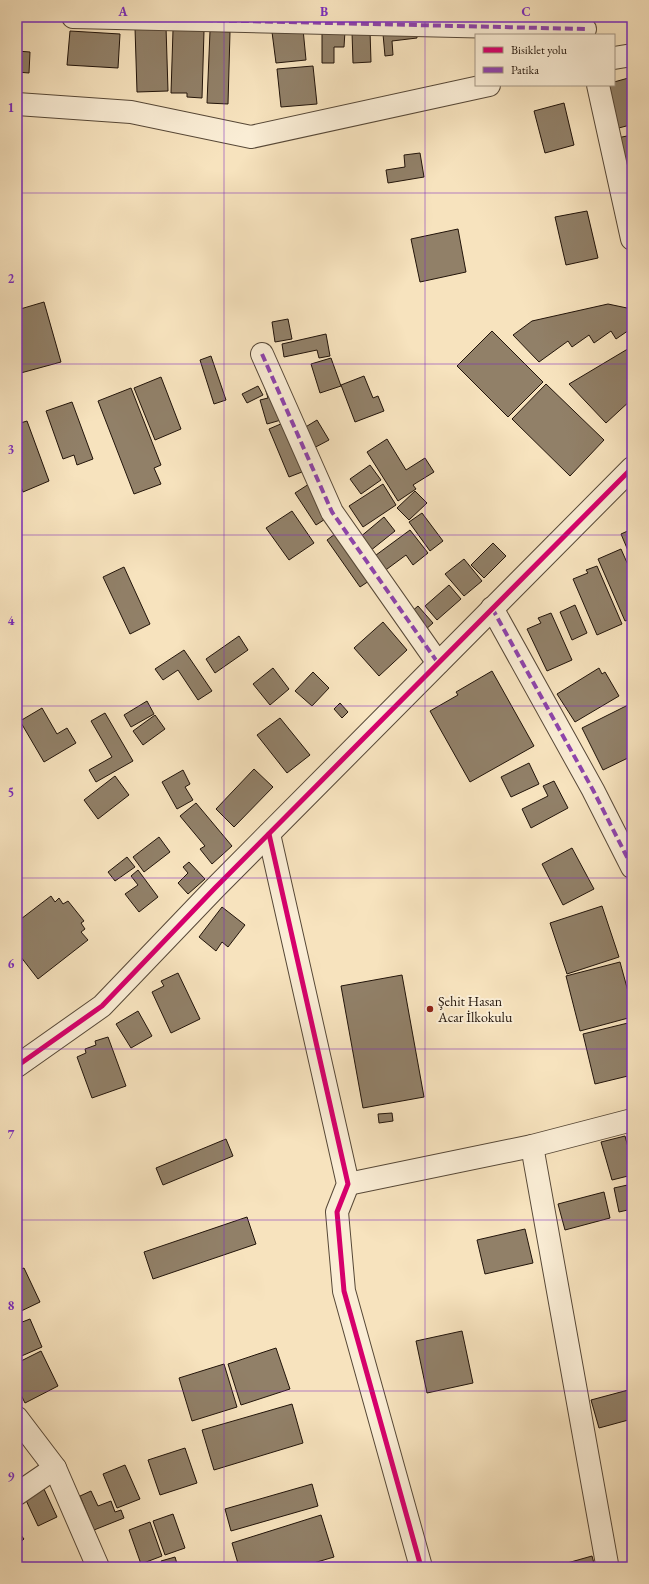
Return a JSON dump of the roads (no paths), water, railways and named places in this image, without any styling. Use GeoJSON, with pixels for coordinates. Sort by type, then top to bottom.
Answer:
{"type":"FeatureCollection","features":[{"type":"Feature","properties":{"kind":"street"},"geometry":{"type":"LineString","coordinates":[[73,17],[585,27]]}},
{"type":"Feature","properties":{"kind":"street"},"geometry":{"type":"LineString","coordinates":[[615,58],[632,55]]}},
{"type":"Feature","properties":{"kind":"street"},"geometry":{"type":"LineString","coordinates":[[17,104],[131,112],[251,137],[484,86]]}},
{"type":"Feature","properties":{"kind":"street"},"geometry":{"type":"LineString","coordinates":[[598,86],[632,239]]}},
{"type":"Feature","properties":{"kind":"street"},"geometry":{"type":"LineString","coordinates":[[262,354],[332,512],[438,663]]}},
{"type":"Feature","properties":{"kind":"street"},"geometry":{"type":"LineString","coordinates":[[17,1066],[102,1006],[269,834],[632,468]]}},
{"type":"Feature","properties":{"kind":"street"},"geometry":{"type":"LineString","coordinates":[[492,608],[593,790],[632,867]]}},
{"type":"Feature","properties":{"kind":"street"},"geometry":{"type":"LineString","coordinates":[[269,834],[348,1184],[337,1212],[344,1291],[421,1567]]}},
{"type":"Feature","properties":{"kind":"street"},"geometry":{"type":"LineString","coordinates":[[348,1184],[532,1146],[632,1120]]}},
{"type":"Feature","properties":{"kind":"street"},"geometry":{"type":"LineString","coordinates":[[532,1146],[607,1564]]}},
{"type":"Feature","properties":{"kind":"street"},"geometry":{"type":"LineString","coordinates":[[17,1418],[55,1468],[98,1567]]}},
{"type":"Feature","properties":{"kind":"street"},"geometry":{"type":"LineString","coordinates":[[17,1494],[55,1468]]}},
{"type":"Feature","properties":{"kind":"place","name":"Şehit Hasan Acar İlkokulu"},"geometry":{"type":"Point","coordinates":[430,1009]}}]}
